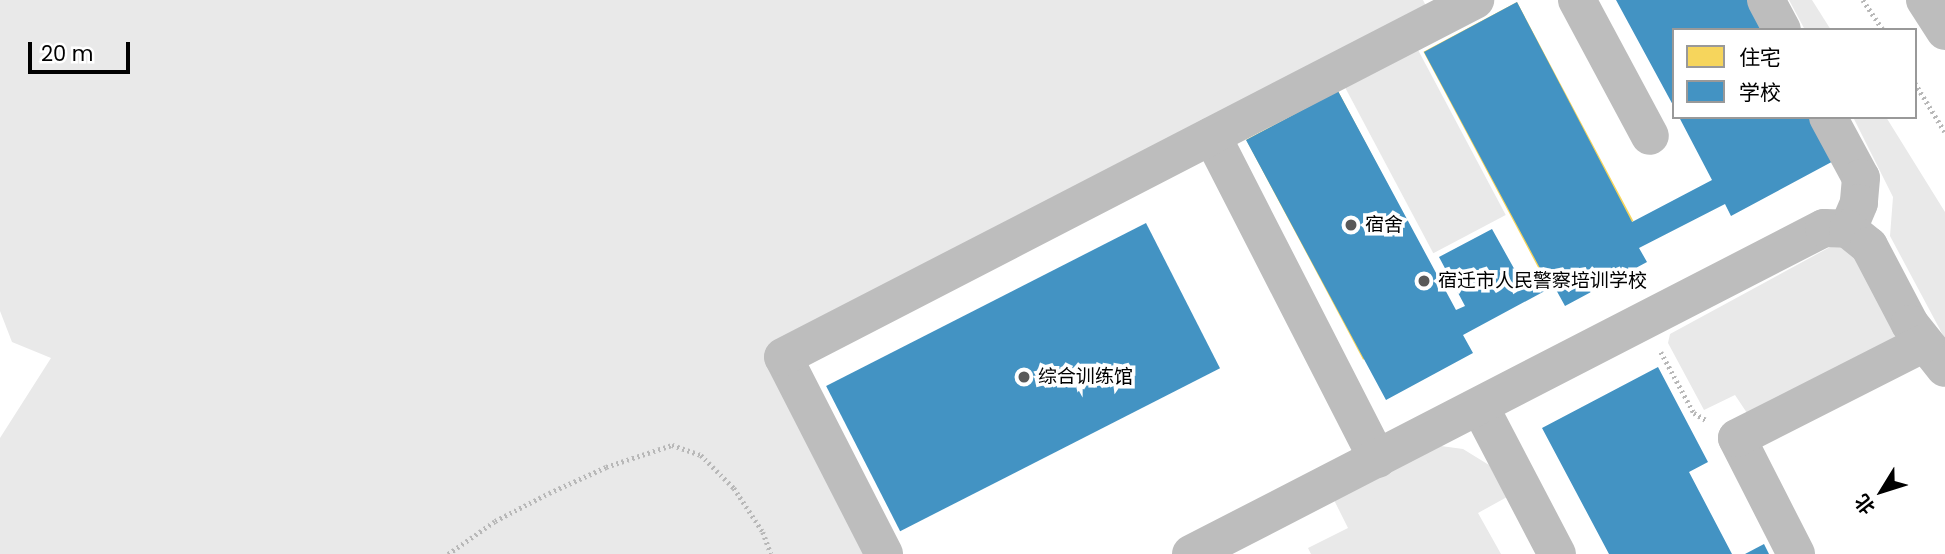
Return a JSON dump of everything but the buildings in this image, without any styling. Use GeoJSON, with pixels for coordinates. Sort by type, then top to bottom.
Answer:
{"type":"FeatureCollection","features":[{"type":"Feature","properties":{"kind":"main road"},"geometry":{"type":"LineString","coordinates":[[884,554],[783,357],[1475,0]]}},
{"type":"Feature","properties":{"kind":"main road"},"geometry":{"type":"LineString","coordinates":[[1577,0],[1650,136]]}},
{"type":"Feature","properties":{"kind":"main road"},"geometry":{"type":"LineString","coordinates":[[1766,0],[1781,28]]}},
{"type":"Feature","properties":{"kind":"main road"},"geometry":{"type":"LineString","coordinates":[[1925,0],[1945,31]]}},
{"type":"Feature","properties":{"kind":"main road"},"geometry":{"type":"LineString","coordinates":[[1829,119],[1861,178],[1859,203],[1848,229]]}},
{"type":"Feature","properties":{"kind":"main road"},"geometry":{"type":"LineString","coordinates":[[1212,136],[1377,459]]}},
{"type":"Feature","properties":{"kind":"main road"},"geometry":{"type":"LineString","coordinates":[[1191,554],[1480,407],[1800,239],[1824,228],[1848,229],[1869,246],[1934,355],[1737,438],[1796,554]]}},
{"type":"Feature","properties":{"kind":"main road"},"geometry":{"type":"LineString","coordinates":[[1480,407],[1557,554]]}},
{"type":"Feature","properties":{"kind":"path"},"geometry":{"type":"LineString","coordinates":[[1863,0],[1882,28]]}},
{"type":"Feature","properties":{"kind":"path"},"geometry":{"type":"LineString","coordinates":[[1917,86],[1945,132]]}},
{"type":"Feature","properties":{"kind":"path"},"geometry":{"type":"LineString","coordinates":[[1644,320],[1694,413],[1737,438]]}},
{"type":"Feature","properties":{"kind":"path"},"geometry":{"type":"LineString","coordinates":[[448,554],[495,521],[549,493],[606,467],[672,445],[701,455],[734,488],[764,531],[771,554]]}},
{"type":"Feature","properties":{"kind":"shaded area"},"geometry":{"type":"Polygon","coordinates":[[[0,0],[1423,0],[1428,10],[769,349],[874,554],[0,554],[0,438],[51,358],[12,342],[0,311],[0,0]]]}},
{"type":"Feature","properties":{"kind":"shaded area"},"geometry":{"type":"Polygon","coordinates":[[[1789,0],[1812,0],[1830,28],[1804,28],[1789,0]]]}},
{"type":"Feature","properties":{"kind":"shaded area"},"geometry":{"type":"Polygon","coordinates":[[[1417,48],[1506,215],[1433,253],[1345,86],[1417,48]]]}},
{"type":"Feature","properties":{"kind":"shaded area"},"geometry":{"type":"Polygon","coordinates":[[[1854,119],[1887,119],[1945,212],[1945,339],[1890,236],[1893,197],[1854,119]]]}},
{"type":"Feature","properties":{"kind":"shaded area"},"geometry":{"type":"Polygon","coordinates":[[[1843,246],[1852,250],[1900,339],[1749,416],[1735,395],[1704,410],[1668,343],[1670,334],[1830,247],[1843,246]]]}},
{"type":"Feature","properties":{"kind":"shaded area"},"geometry":{"type":"Polygon","coordinates":[[[1441,446],[1463,449],[1489,465],[1507,497],[1478,513],[1501,554],[1311,554],[1308,548],[1348,528],[1333,498],[1441,446]]]}},
{"type":"Feature","properties":{"kind":"place","name":"宿舍"},"geometry":{"type":"Point","coordinates":[1351,225]}},
{"type":"Feature","properties":{"kind":"place","name":"宿迁市人民警察培训学校"},"geometry":{"type":"Point","coordinates":[1424,281]}},
{"type":"Feature","properties":{"kind":"place","name":"综合训练馆"},"geometry":{"type":"Point","coordinates":[1024,377]}}]}
